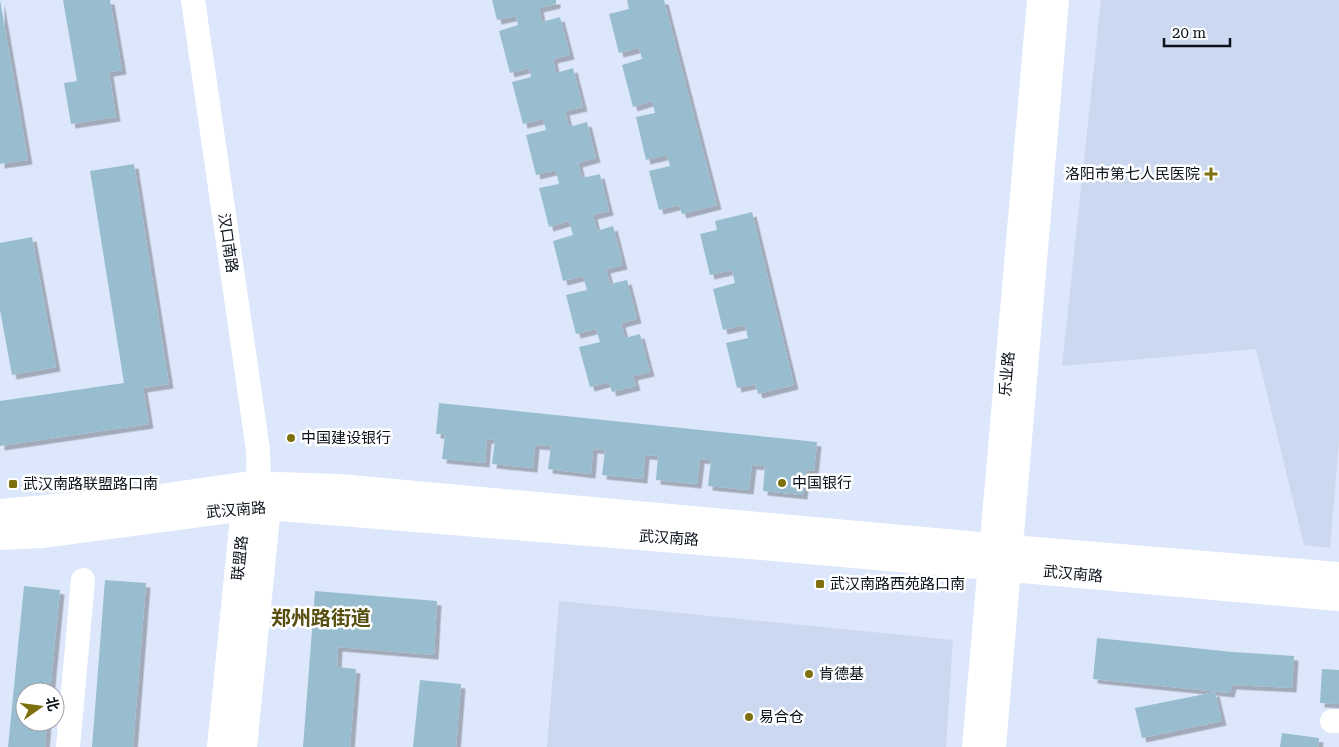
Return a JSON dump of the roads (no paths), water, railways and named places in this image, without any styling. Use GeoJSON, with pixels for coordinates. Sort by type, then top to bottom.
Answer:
{"type":"FeatureCollection","features":[{"type":"Feature","properties":{"kind":"main road","name":"武汉南路"},"geometry":{"type":"LineString","coordinates":[[0,513],[153,499],[257,499],[774,547],[1339,576]]}},
{"type":"Feature","properties":{"kind":"main road","name":"武汉南路"},"geometry":{"type":"LineString","coordinates":[[0,536],[41,534],[257,499]]}},
{"type":"Feature","properties":{"kind":"main road","name":"联盟路"},"geometry":{"type":"LineString","coordinates":[[221,747],[257,499]]}},
{"type":"Feature","properties":{"kind":"main road","name":"联盟路"},"geometry":{"type":"LineString","coordinates":[[243,747],[257,499]]}},
{"type":"Feature","properties":{"kind":"main road","name":"武汉南路"},"geometry":{"type":"LineString","coordinates":[[1001,558],[1339,597]]}},
{"type":"Feature","properties":{"kind":"street","name":"汉口南路"},"geometry":{"type":"LineString","coordinates":[[193,0],[258,450],[257,499]]}},
{"type":"Feature","properties":{"kind":"street","name":"乐业路"},"geometry":{"type":"LineString","coordinates":[[994,747],[1001,558],[1039,0]]}},
{"type":"Feature","properties":{"kind":"street","name":"乐业路"},"geometry":{"type":"LineString","coordinates":[[974,747],[1001,558],[1057,0]]}},
{"type":"Feature","properties":{"kind":"street"},"geometry":{"type":"LineString","coordinates":[[68,747],[83,580]]}},
{"type":"Feature","properties":{"kind":"place","name":"洛阳市第七人民医院"},"geometry":{"type":"Point","coordinates":[1211,174]}},
{"type":"Feature","properties":{"kind":"place","name":"中国建设银行"},"geometry":{"type":"Point","coordinates":[291,438]}},
{"type":"Feature","properties":{"kind":"place","name":"中国银行"},"geometry":{"type":"Point","coordinates":[782,483]}},
{"type":"Feature","properties":{"kind":"place","name":"武汉南路联盟路口南"},"geometry":{"type":"Point","coordinates":[13,484]}},
{"type":"Feature","properties":{"kind":"place","name":"武汉南路西苑路口南"},"geometry":{"type":"Point","coordinates":[820,584]}},
{"type":"Feature","properties":{"kind":"place","name":"肯德基"},"geometry":{"type":"Point","coordinates":[809,674]}},
{"type":"Feature","properties":{"kind":"place","name":"易合仓"},"geometry":{"type":"Point","coordinates":[749,717]}},
{"type":"Feature","properties":{"kind":"district","name":"郑州路街道"},"geometry":{"type":"Point","coordinates":[321,618]}}]}
